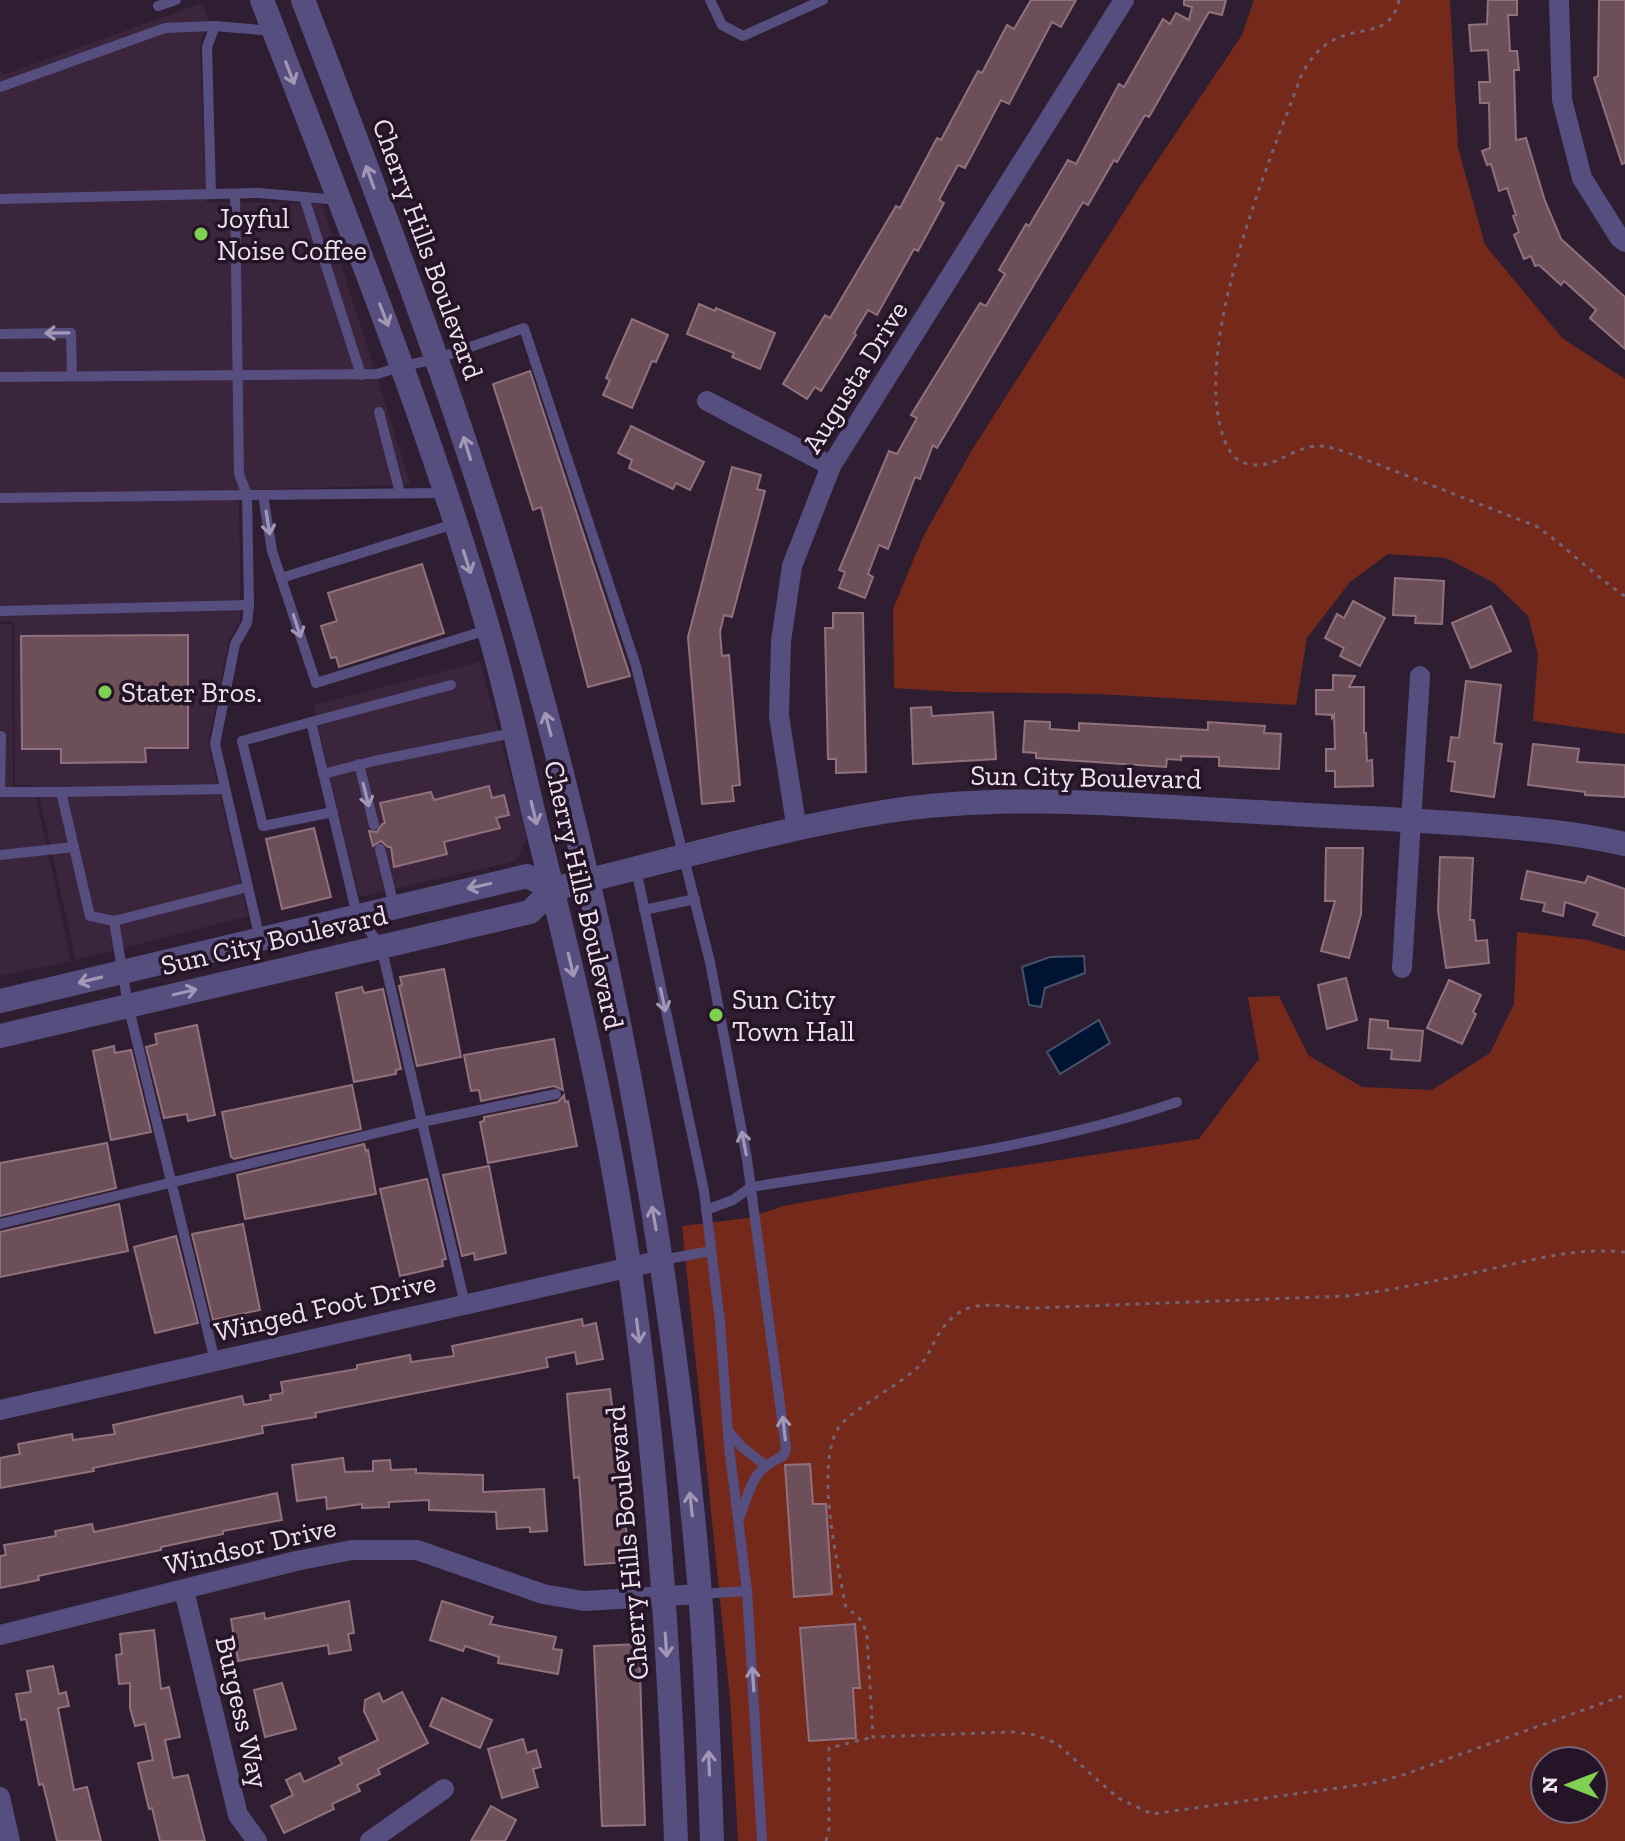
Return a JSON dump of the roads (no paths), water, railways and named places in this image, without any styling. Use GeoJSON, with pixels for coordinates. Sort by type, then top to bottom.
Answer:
{"type":"FeatureCollection","features":[{"type":"Feature","properties":{"kind":"street","name":"Cherry Hills Boulevard"},"geometry":{"type":"LineString","coordinates":[[262,0],[403,366],[488,629],[599,1088],[629,1267],[646,1395],[663,1595],[676,1841]]}},
{"type":"Feature","properties":{"kind":"street","name":"Cherry Hills Boulevard"},"geometry":{"type":"LineString","coordinates":[[303,0],[460,426],[530,654],[589,881],[620,1022],[662,1260],[700,1594],[712,1841]]}},
{"type":"Feature","properties":{"kind":"street","name":"Augusta Drive"},"geometry":{"type":"LineString","coordinates":[[797,830],[779,716],[781,641],[792,566],[831,466],[1124,0]]}},
{"type":"Feature","properties":{"kind":"street"},"geometry":{"type":"LineString","coordinates":[[1559,0],[1562,100],[1582,178],[1625,242]]}},
{"type":"Feature","properties":{"kind":"street"},"geometry":{"type":"LineString","coordinates":[[707,401],[831,466]]}},
{"type":"Feature","properties":{"kind":"street"},"geometry":{"type":"LineString","coordinates":[[1402,968],[1420,676]]}},
{"type":"Feature","properties":{"kind":"street","name":"Sun City Boulevard"},"geometry":{"type":"LineString","coordinates":[[0,1036],[530,912],[553,889],[884,812],[967,803],[1012,802],[1411,820],[1510,827],[1625,844]]}},
{"type":"Feature","properties":{"kind":"street","name":"Sun City Boulevard"},"geometry":{"type":"LineString","coordinates":[[0,1001],[527,876],[553,889]]}},
{"type":"Feature","properties":{"kind":"street","name":"Winged Foot Drive"},"geometry":{"type":"LineString","coordinates":[[0,1410],[662,1260]]}},
{"type":"Feature","properties":{"kind":"street","name":"Windsor Drive"},"geometry":{"type":"LineString","coordinates":[[0,1635],[296,1561],[352,1550],[417,1550],[543,1594],[584,1601],[700,1594]]}},
{"type":"Feature","properties":{"kind":"street","name":"Burgess Way"},"geometry":{"type":"LineString","coordinates":[[184,1590],[238,1815],[257,1841]]}},
{"type":"Feature","properties":{"kind":"street"},"geometry":{"type":"LineString","coordinates":[[370,1841],[444,1789]]}},
{"type":"Feature","properties":{"kind":"street"},"geometry":{"type":"LineString","coordinates":[[0,1797],[10,1841]]}},
{"type":"Feature","properties":{"kind":"lane"},"geometry":{"type":"LineString","coordinates":[[158,6],[176,0]]}},
{"type":"Feature","properties":{"kind":"lane"},"geometry":{"type":"LineString","coordinates":[[710,0],[722,25],[743,36],[823,0]]}},
{"type":"Feature","properties":{"kind":"lane"},"geometry":{"type":"LineString","coordinates":[[211,194],[207,47],[215,26]]}},
{"type":"Feature","properties":{"kind":"lane"},"geometry":{"type":"LineString","coordinates":[[0,87],[165,28],[215,26],[274,31]]}},
{"type":"Feature","properties":{"kind":"lane"},"geometry":{"type":"LineString","coordinates":[[235,194],[239,474],[247,495],[249,605],[247,623],[235,644],[215,744],[260,939]]}},
{"type":"Feature","properties":{"kind":"lane"},"geometry":{"type":"LineString","coordinates":[[0,199],[235,194],[339,200]]}},
{"type":"Feature","properties":{"kind":"lane"},"geometry":{"type":"LineString","coordinates":[[304,197],[361,375]]}},
{"type":"Feature","properties":{"kind":"lane"},"geometry":{"type":"LineString","coordinates":[[0,377],[377,374],[436,359],[524,328],[636,666],[710,962],[751,1187],[786,1449],[783,1456],[765,1465],[756,1474],[740,1516]]}},
{"type":"Feature","properties":{"kind":"lane"},"geometry":{"type":"LineString","coordinates":[[0,334],[71,333],[72,376]]}},
{"type":"Feature","properties":{"kind":"lane"},"geometry":{"type":"LineString","coordinates":[[379,412],[400,493]]}},
{"type":"Feature","properties":{"kind":"lane"},"geometry":{"type":"LineString","coordinates":[[0,498],[444,493]]}},
{"type":"Feature","properties":{"kind":"lane"},"geometry":{"type":"LineString","coordinates":[[263,495],[272,551],[316,683],[488,629]]}},
{"type":"Feature","properties":{"kind":"lane"},"geometry":{"type":"LineString","coordinates":[[281,578],[454,524]]}},
{"type":"Feature","properties":{"kind":"lane"},"geometry":{"type":"LineString","coordinates":[[0,611],[249,605]]}},
{"type":"Feature","properties":{"kind":"lane"},"geometry":{"type":"LineString","coordinates":[[333,812],[263,826],[242,741],[451,685]]}},
{"type":"Feature","properties":{"kind":"lane"},"geometry":{"type":"LineString","coordinates":[[311,722],[357,915],[381,946],[465,1304]]}},
{"type":"Feature","properties":{"kind":"lane"},"geometry":{"type":"LineString","coordinates":[[323,774],[514,733]]}},
{"type":"Feature","properties":{"kind":"lane"},"geometry":{"type":"LineString","coordinates":[[1,736],[0,792],[225,789]]}},
{"type":"Feature","properties":{"kind":"lane"},"geometry":{"type":"LineString","coordinates":[[359,764],[374,825]]}},
{"type":"Feature","properties":{"kind":"lane"},"geometry":{"type":"LineString","coordinates":[[61,792],[90,916],[114,921],[248,887]]}},
{"type":"Feature","properties":{"kind":"lane"},"geometry":{"type":"LineString","coordinates":[[0,855],[74,847]]}},
{"type":"Feature","properties":{"kind":"lane"},"geometry":{"type":"LineString","coordinates":[[380,849],[394,906]]}},
{"type":"Feature","properties":{"kind":"lane"},"geometry":{"type":"LineString","coordinates":[[636,869],[706,1210],[747,1591],[762,1841]]}},
{"type":"Feature","properties":{"kind":"lane"},"geometry":{"type":"LineString","coordinates":[[644,910],[695,899]]}},
{"type":"Feature","properties":{"kind":"lane"},"geometry":{"type":"LineString","coordinates":[[114,921],[128,1005],[215,1361]]}},
{"type":"Feature","properties":{"kind":"lane"},"geometry":{"type":"LineString","coordinates":[[0,1224],[422,1122],[556,1094]]}},
{"type":"Feature","properties":{"kind":"lane"},"geometry":{"type":"LineString","coordinates":[[706,1210],[733,1200],[751,1187],[1045,1140],[1116,1123],[1177,1102]]}},
{"type":"Feature","properties":{"kind":"lane"},"geometry":{"type":"LineString","coordinates":[[662,1260],[711,1251]]}},
{"type":"Feature","properties":{"kind":"lane"},"geometry":{"type":"LineString","coordinates":[[728,1430],[742,1447],[765,1465]]}},
{"type":"Feature","properties":{"kind":"lane"},"geometry":{"type":"LineString","coordinates":[[700,1594],[747,1591]]}},
{"type":"Feature","properties":{"kind":"water"},"geometry":{"type":"Polygon","coordinates":[[[1084,956],[1085,973],[1045,988],[1041,1007],[1029,1005],[1022,967],[1050,957],[1084,956]]]}},
{"type":"Feature","properties":{"kind":"water"},"geometry":{"type":"Polygon","coordinates":[[[1099,1020],[1110,1043],[1060,1074],[1047,1052],[1099,1020]]]}},
{"type":"Feature","properties":{"kind":"place","name":"Joyful Noise Coffee"},"geometry":{"type":"Point","coordinates":[201,234]}},
{"type":"Feature","properties":{"kind":"place","name":"Stater Bros."},"geometry":{"type":"Point","coordinates":[105,692]}},
{"type":"Feature","properties":{"kind":"place","name":"Sun City Town Hall"},"geometry":{"type":"Point","coordinates":[716,1015]}}]}
